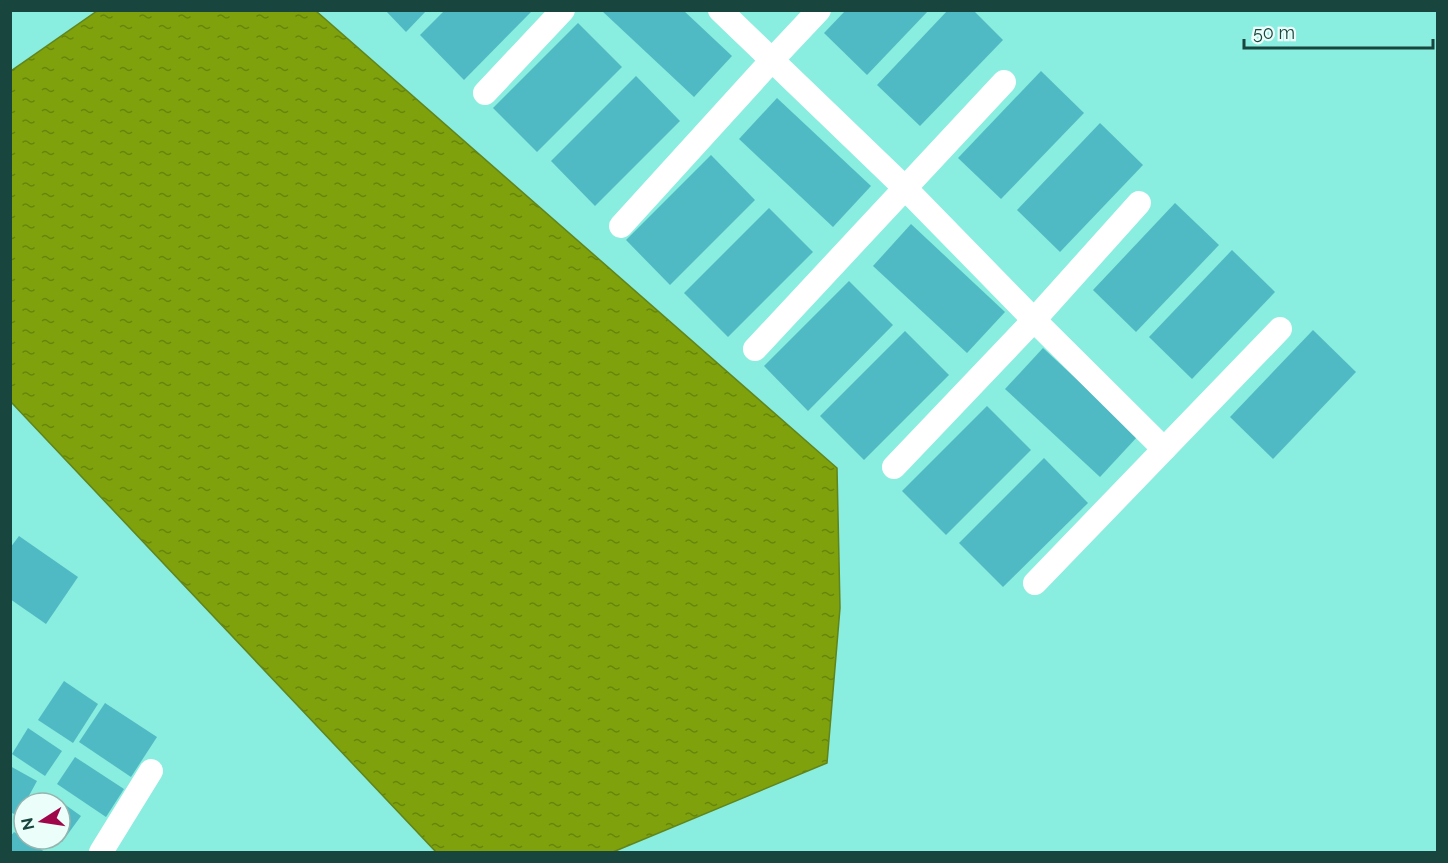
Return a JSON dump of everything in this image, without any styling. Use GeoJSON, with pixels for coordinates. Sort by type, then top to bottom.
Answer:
{"type":"FeatureCollection","features":[{"type":"Feature","properties":{"kind":"street"},"geometry":{"type":"LineString","coordinates":[[485,93],[563,10]]}},
{"type":"Feature","properties":{"kind":"street"},"geometry":{"type":"LineString","coordinates":[[720,10],[906,189],[1164,449]]}},
{"type":"Feature","properties":{"kind":"street"},"geometry":{"type":"LineString","coordinates":[[621,226],[819,10]]}},
{"type":"Feature","properties":{"kind":"street"},"geometry":{"type":"LineString","coordinates":[[755,349],[1004,82]]}},
{"type":"Feature","properties":{"kind":"street"},"geometry":{"type":"LineString","coordinates":[[894,467],[1034,320],[1139,203]]}},
{"type":"Feature","properties":{"kind":"street"},"geometry":{"type":"LineString","coordinates":[[1035,583],[1280,329]]}},
{"type":"Feature","properties":{"kind":"street"},"geometry":{"type":"LineString","coordinates":[[101,852],[151,771]]}},
{"type":"Feature","properties":{"kind":"water"},"geometry":{"type":"Polygon","coordinates":[[[97,11],[316,11],[837,468],[840,608],[827,763],[613,852],[436,852],[11,402],[11,71],[97,11]]]}},
{"type":"Feature","properties":{"kind":"building"},"geometry":{"type":"Polygon","coordinates":[[[385,10],[427,10],[406,32],[385,10]]]}},
{"type":"Feature","properties":{"kind":"building"},"geometry":{"type":"Polygon","coordinates":[[[445,10],[533,10],[464,80],[420,35],[445,10]]]}},
{"type":"Feature","properties":{"kind":"building"},"geometry":{"type":"Polygon","coordinates":[[[601,10],[683,10],[732,56],[694,97],[601,10]]]}},
{"type":"Feature","properties":{"kind":"building"},"geometry":{"type":"Polygon","coordinates":[[[846,10],[929,10],[867,75],[824,33],[846,10]]]}},
{"type":"Feature","properties":{"kind":"building"},"geometry":{"type":"Polygon","coordinates":[[[948,10],[973,10],[1003,40],[920,126],[877,85],[948,10]]]}},
{"type":"Feature","properties":{"kind":"building"},"geometry":{"type":"Polygon","coordinates":[[[578,23],[622,67],[537,152],[493,108],[578,23]]]}},
{"type":"Feature","properties":{"kind":"building"},"geometry":{"type":"Polygon","coordinates":[[[1041,71],[1084,113],[1001,199],[958,158],[1041,71]]]}},
{"type":"Feature","properties":{"kind":"building"},"geometry":{"type":"Polygon","coordinates":[[[636,76],[680,121],[595,206],[551,161],[636,76]]]}},
{"type":"Feature","properties":{"kind":"building"},"geometry":{"type":"Polygon","coordinates":[[[777,98],[871,186],[833,227],[739,139],[777,98]]]}},
{"type":"Feature","properties":{"kind":"building"},"geometry":{"type":"Polygon","coordinates":[[[1100,123],[1143,165],[1060,252],[1017,210],[1100,123]]]}},
{"type":"Feature","properties":{"kind":"building"},"geometry":{"type":"Polygon","coordinates":[[[711,155],[755,200],[670,285],[626,240],[711,155]]]}},
{"type":"Feature","properties":{"kind":"building"},"geometry":{"type":"Polygon","coordinates":[[[1175,203],[1219,245],[1136,332],[1093,290],[1175,203]]]}},
{"type":"Feature","properties":{"kind":"building"},"geometry":{"type":"Polygon","coordinates":[[[769,208],[813,252],[728,337],[684,293],[769,208]]]}},
{"type":"Feature","properties":{"kind":"building"},"geometry":{"type":"Polygon","coordinates":[[[911,224],[1005,312],[967,353],[873,266],[911,224]]]}},
{"type":"Feature","properties":{"kind":"building"},"geometry":{"type":"Polygon","coordinates":[[[1232,250],[1275,292],[1192,379],[1149,337],[1232,250]]]}},
{"type":"Feature","properties":{"kind":"building"},"geometry":{"type":"Polygon","coordinates":[[[849,281],[893,325],[808,411],[764,366],[849,281]]]}},
{"type":"Feature","properties":{"kind":"building"},"geometry":{"type":"Polygon","coordinates":[[[1313,330],[1356,372],[1273,459],[1230,417],[1313,330]]]}},
{"type":"Feature","properties":{"kind":"building"},"geometry":{"type":"Polygon","coordinates":[[[905,331],[949,375],[864,460],[820,416],[905,331]]]}},
{"type":"Feature","properties":{"kind":"building"},"geometry":{"type":"Polygon","coordinates":[[[1043,348],[1138,436],[1100,477],[1005,389],[1043,348]]]}},
{"type":"Feature","properties":{"kind":"building"},"geometry":{"type":"Polygon","coordinates":[[[987,406],[1031,450],[946,535],[902,491],[987,406]]]}},
{"type":"Feature","properties":{"kind":"building"},"geometry":{"type":"Polygon","coordinates":[[[1044,458],[1088,503],[1003,587],[959,543],[1044,458]]]}},
{"type":"Feature","properties":{"kind":"building"},"geometry":{"type":"Polygon","coordinates":[[[19,536],[78,577],[46,624],[10,599],[10,548],[19,536]]]}},
{"type":"Feature","properties":{"kind":"building"},"geometry":{"type":"Polygon","coordinates":[[[64,681],[98,704],[73,743],[38,720],[64,681]]]}},
{"type":"Feature","properties":{"kind":"building"},"geometry":{"type":"Polygon","coordinates":[[[105,703],[157,737],[131,777],[79,742],[105,703]]]}},
{"type":"Feature","properties":{"kind":"building"},"geometry":{"type":"Polygon","coordinates":[[[28,728],[62,751],[45,776],[12,754],[28,728]]]}},
{"type":"Feature","properties":{"kind":"building"},"geometry":{"type":"Polygon","coordinates":[[[75,757],[124,789],[106,817],[72,794],[72,791],[67,791],[57,784],[75,757]]]}},
{"type":"Feature","properties":{"kind":"building"},"geometry":{"type":"Polygon","coordinates":[[[10,766],[37,781],[32,791],[12,791],[12,813],[10,812],[10,766]]]}},
{"type":"Feature","properties":{"kind":"building"},"geometry":{"type":"Polygon","coordinates":[[[72,810],[81,816],[72,828],[72,810]]]}},
{"type":"Feature","properties":{"kind":"building"},"geometry":{"type":"Polygon","coordinates":[[[12,834],[12,851],[45,852],[10,852],[12,834]]]}}]}
